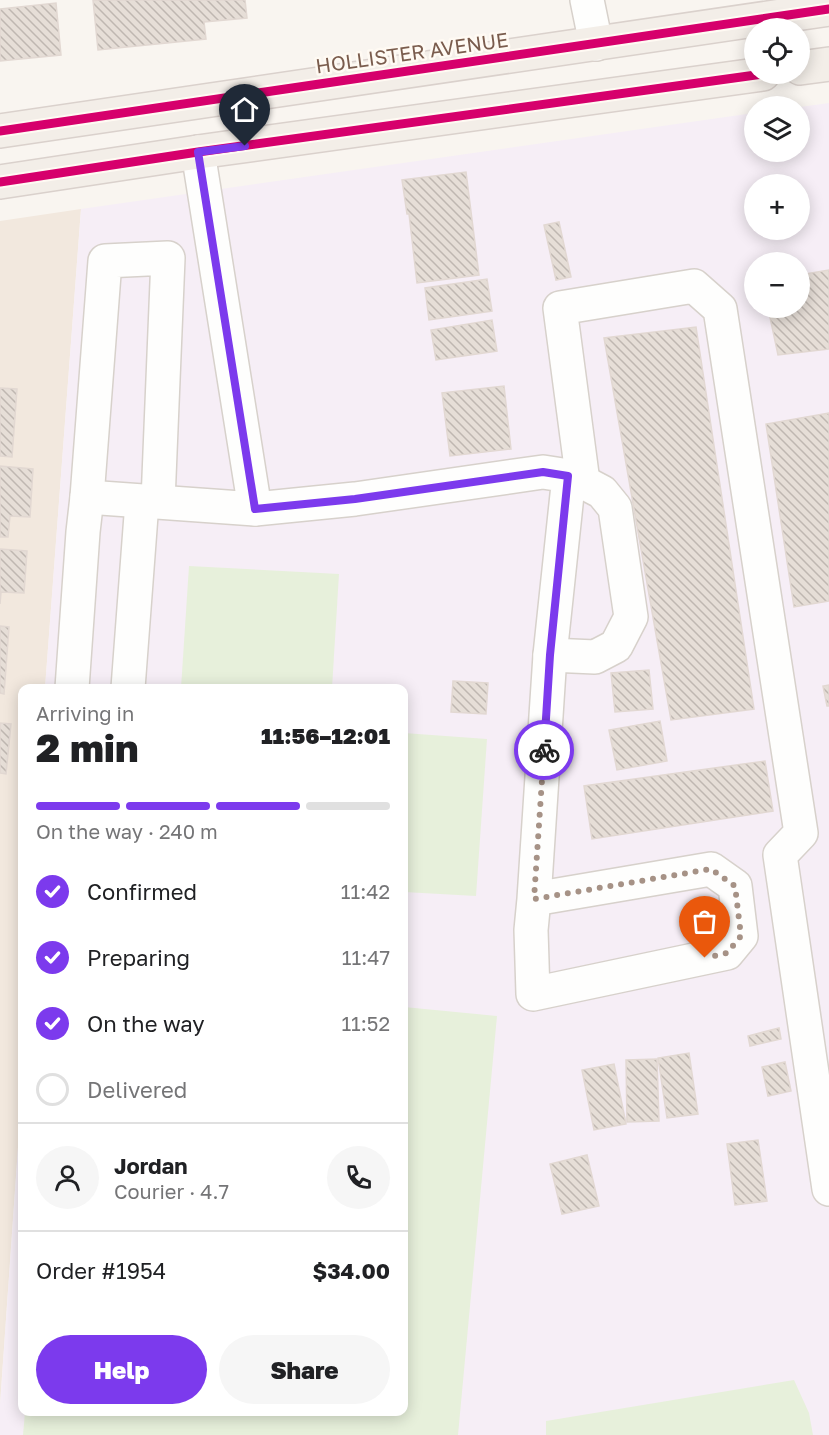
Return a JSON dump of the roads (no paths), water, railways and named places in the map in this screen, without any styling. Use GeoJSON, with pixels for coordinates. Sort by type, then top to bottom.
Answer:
{"type":"FeatureCollection","features":[{"type":"Feature","properties":{"kind":"main road","name":"HOLLISTER AVENUE"},"geometry":{"type":"LineString","coordinates":[[0,131],[829,9]]}},
{"type":"Feature","properties":{"kind":"main road"},"geometry":{"type":"LineString","coordinates":[[0,182],[198,152],[744,77]]}},
{"type":"Feature","properties":{"kind":"lane"},"geometry":{"type":"LineString","coordinates":[[587,0],[596,44]]}},
{"type":"Feature","properties":{"kind":"lane"},"geometry":{"type":"LineString","coordinates":[[198,152],[255,509]]}},
{"type":"Feature","properties":{"kind":"lane"},"geometry":{"type":"LineString","coordinates":[[72,684],[105,261],[168,258],[150,501],[128,684]]}},
{"type":"Feature","properties":{"kind":"lane"},"geometry":{"type":"LineString","coordinates":[[735,886],[741,936],[727,953],[533,994],[531,930],[550,655],[576,479],[560,308],[694,286],[720,309],[801,833],[780,855],[829,1189]]}},
{"type":"Feature","properties":{"kind":"lane"},"geometry":{"type":"LineString","coordinates":[[87,497],[255,509],[355,499],[543,472],[576,479],[602,492],[615,508],[631,617],[616,645],[595,657],[550,655]]}},
{"type":"Feature","properties":{"kind":"lane"},"geometry":{"type":"LineString","coordinates":[[534,899],[711,869],[735,886],[784,878]]}}]}
